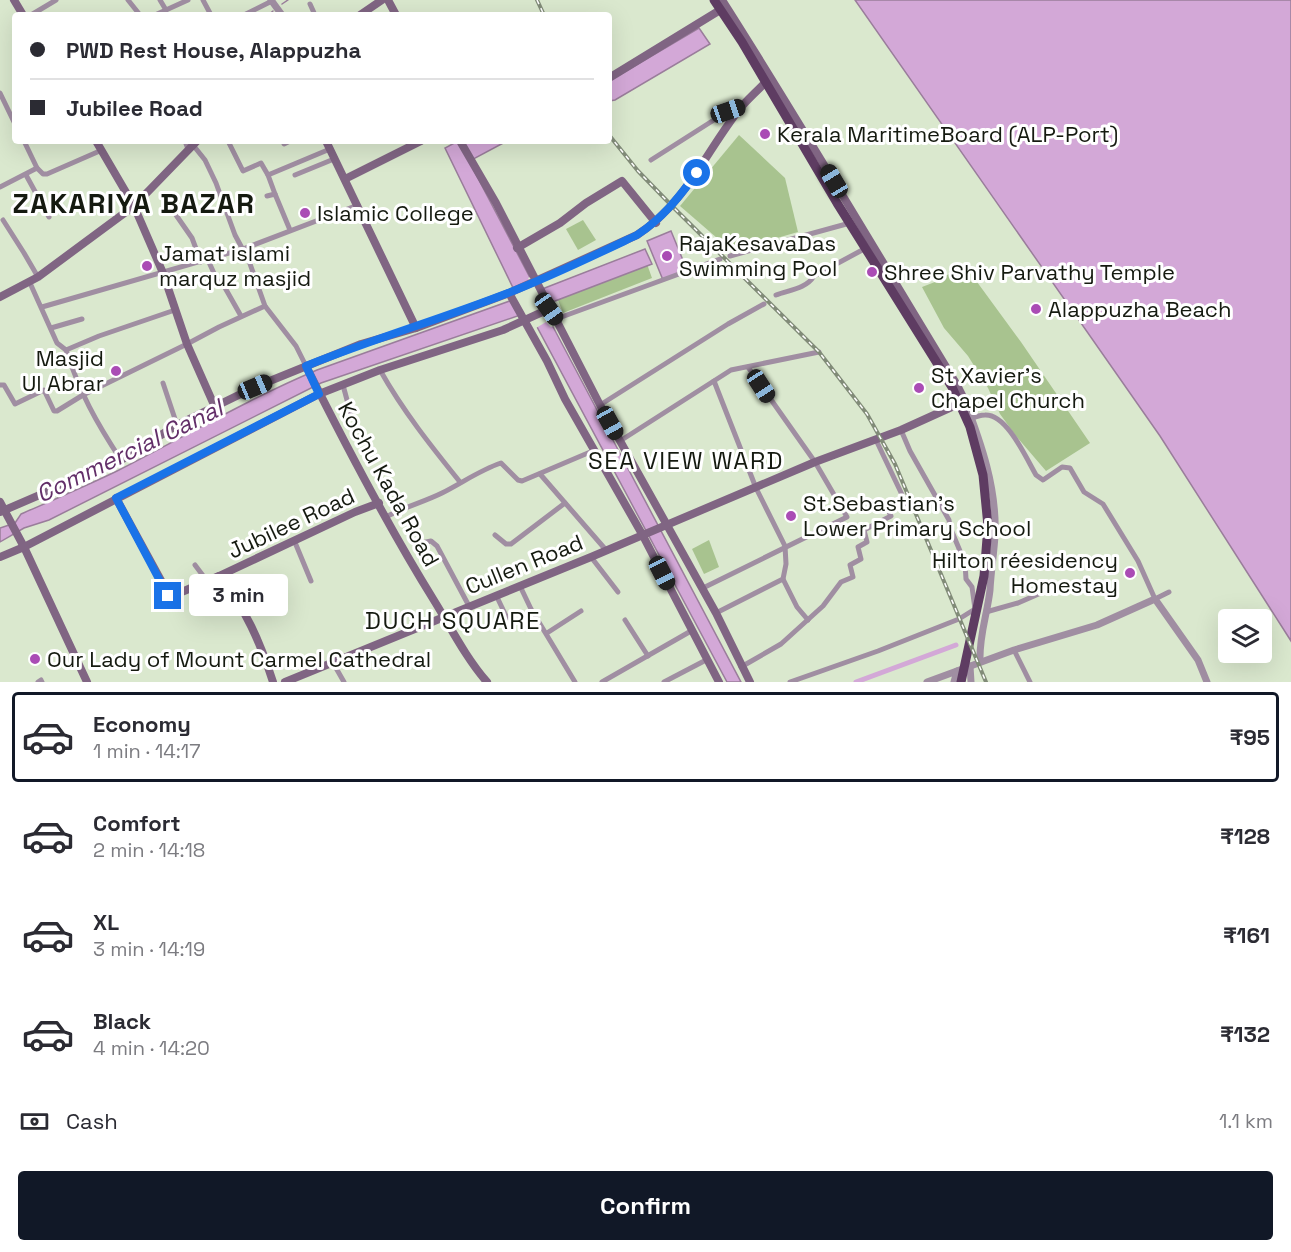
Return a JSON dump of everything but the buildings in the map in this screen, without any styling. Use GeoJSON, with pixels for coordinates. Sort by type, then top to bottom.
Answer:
{"type":"FeatureCollection","features":[{"type":"Feature","properties":{"kind":"highway"},"geometry":{"type":"LineString","coordinates":[[714,0],[742,42],[837,203],[952,387],[976,445],[983,475],[988,526],[984,576],[968,664],[961,682]]}},
{"type":"Feature","properties":{"kind":"main road"},"geometry":{"type":"LineString","coordinates":[[364,12],[382,0]]}},
{"type":"Feature","properties":{"kind":"main road"},"geometry":{"type":"LineString","coordinates":[[612,76],[724,3],[771,76],[957,385],[964,401],[901,430],[815,462],[664,525]]}},
{"type":"Feature","properties":{"kind":"main road"},"geometry":{"type":"LineString","coordinates":[[2,511],[120,460],[214,405],[308,368],[361,344],[416,328],[512,294],[637,235],[656,223],[684,189],[742,106],[771,76]]}},
{"type":"Feature","properties":{"kind":"main road"},"geometry":{"type":"LineString","coordinates":[[98,144],[134,206],[163,273],[187,344],[214,405]]}},
{"type":"Feature","properties":{"kind":"main road"},"geometry":{"type":"LineString","coordinates":[[345,178],[415,144]]}},
{"type":"Feature","properties":{"kind":"main road"},"geometry":{"type":"LineString","coordinates":[[462,144],[664,525],[703,588],[750,682]]}},
{"type":"Feature","properties":{"kind":"main road"},"geometry":{"type":"LineString","coordinates":[[0,297],[38,278],[134,206],[193,145]]}},
{"type":"Feature","properties":{"kind":"main road"},"geometry":{"type":"LineString","coordinates":[[328,145],[416,328]]}},
{"type":"Feature","properties":{"kind":"main road"},"geometry":{"type":"LineString","coordinates":[[517,248],[560,223],[586,203],[622,181],[656,223]]}},
{"type":"Feature","properties":{"kind":"main road"},"geometry":{"type":"LineString","coordinates":[[512,294],[565,399],[643,534],[719,682]]}},
{"type":"Feature","properties":{"kind":"main road"},"geometry":{"type":"LineString","coordinates":[[0,557],[24,547],[318,390],[343,385],[547,308]]}},
{"type":"Feature","properties":{"kind":"main road","name":"Kochu Kada Road"},"geometry":{"type":"LineString","coordinates":[[308,368],[353,459],[482,681]]}},
{"type":"Feature","properties":{"kind":"main road","name":"Jubilee Road"},"geometry":{"type":"LineString","coordinates":[[116,498],[170,597],[379,503]]}},
{"type":"Feature","properties":{"kind":"main road"},"geometry":{"type":"LineString","coordinates":[[0,502],[2,511],[24,547],[87,682]]}},
{"type":"Feature","properties":{"kind":"main road","name":"Cullen Road"},"geometry":{"type":"LineString","coordinates":[[285,682],[664,525]]}},
{"type":"Feature","properties":{"kind":"main road","name":"Jubilee Road"},"geometry":{"type":"LineString","coordinates":[[219,576],[253,628],[273,682]]}},
{"type":"Feature","properties":{"kind":"street"},"geometry":{"type":"LineString","coordinates":[[36,12],[56,0]]}},
{"type":"Feature","properties":{"kind":"street"},"geometry":{"type":"LineString","coordinates":[[128,0],[138,12]]}},
{"type":"Feature","properties":{"kind":"street"},"geometry":{"type":"LineString","coordinates":[[160,0],[166,10]]}},
{"type":"Feature","properties":{"kind":"street"},"geometry":{"type":"LineString","coordinates":[[162,12],[188,0]]}},
{"type":"Feature","properties":{"kind":"street"},"geometry":{"type":"LineString","coordinates":[[250,12],[272,1]]}},
{"type":"Feature","properties":{"kind":"street"},"geometry":{"type":"LineString","coordinates":[[310,4],[314,12]]}},
{"type":"Feature","properties":{"kind":"street"},"geometry":{"type":"LineString","coordinates":[[0,93],[12,118]]}},
{"type":"Feature","properties":{"kind":"street"},"geometry":{"type":"LineString","coordinates":[[651,160],[728,111],[742,106]]}},
{"type":"Feature","properties":{"kind":"street"},"geometry":{"type":"LineString","coordinates":[[25,144],[37,168],[43,174],[102,150]]}},
{"type":"Feature","properties":{"kind":"street"},"geometry":{"type":"LineString","coordinates":[[230,144],[243,171],[261,164],[290,230]]}},
{"type":"Feature","properties":{"kind":"street"},"geometry":{"type":"LineString","coordinates":[[193,145],[205,160],[216,183],[235,235],[266,306],[296,346],[308,368]]}},
{"type":"Feature","properties":{"kind":"street"},"geometry":{"type":"LineString","coordinates":[[268,176],[328,145]]}},
{"type":"Feature","properties":{"kind":"street"},"geometry":{"type":"LineString","coordinates":[[294,176],[334,159]]}},
{"type":"Feature","properties":{"kind":"street"},"geometry":{"type":"LineString","coordinates":[[0,187],[37,168]]}},
{"type":"Feature","properties":{"kind":"street"},"geometry":{"type":"LineString","coordinates":[[26,175],[49,217]]}},
{"type":"Feature","properties":{"kind":"street"},"geometry":{"type":"LineString","coordinates":[[267,196],[275,194]]}},
{"type":"Feature","properties":{"kind":"street"},"geometry":{"type":"LineString","coordinates":[[42,307],[243,249],[358,205]]}},
{"type":"Feature","properties":{"kind":"street"},"geometry":{"type":"LineString","coordinates":[[176,215],[192,238],[201,262]]}},
{"type":"Feature","properties":{"kind":"street"},"geometry":{"type":"LineString","coordinates":[[3,220],[38,278]]}},
{"type":"Feature","properties":{"kind":"street"},"geometry":{"type":"LineString","coordinates":[[730,256],[857,221]]}},
{"type":"Feature","properties":{"kind":"street"},"geometry":{"type":"LineString","coordinates":[[776,295],[810,282],[814,276],[828,267],[871,245]]}},
{"type":"Feature","properties":{"kind":"street"},"geometry":{"type":"LineString","coordinates":[[556,319],[720,259]]}},
{"type":"Feature","properties":{"kind":"street"},"geometry":{"type":"LineString","coordinates":[[208,260],[214,275],[224,285],[241,316]]}},
{"type":"Feature","properties":{"kind":"street"},"geometry":{"type":"LineString","coordinates":[[30,283],[57,343],[66,350],[77,384],[95,421],[120,460]]}},
{"type":"Feature","properties":{"kind":"street"},"geometry":{"type":"LineString","coordinates":[[600,405],[728,324],[764,304]]}},
{"type":"Feature","properties":{"kind":"street"},"geometry":{"type":"LineString","coordinates":[[0,385],[4,385],[15,404],[45,390],[55,411],[199,336],[266,306]]}},
{"type":"Feature","properties":{"kind":"street"},"geometry":{"type":"LineString","coordinates":[[66,350],[175,310]]}},
{"type":"Feature","properties":{"kind":"street"},"geometry":{"type":"LineString","coordinates":[[51,328],[82,319]]}},
{"type":"Feature","properties":{"kind":"street"},"geometry":{"type":"LineString","coordinates":[[620,441],[731,370],[819,351]]}},
{"type":"Feature","properties":{"kind":"street"},"geometry":{"type":"LineString","coordinates":[[703,588],[847,517],[815,462],[748,367]]}},
{"type":"Feature","properties":{"kind":"street"},"geometry":{"type":"LineString","coordinates":[[380,370],[411,420],[460,482]]}},
{"type":"Feature","properties":{"kind":"street"},"geometry":{"type":"LineString","coordinates":[[714,381],[756,488],[786,549],[783,577],[797,607],[808,620]]}},
{"type":"Feature","properties":{"kind":"street"},"geometry":{"type":"LineString","coordinates":[[163,383],[177,425]]}},
{"type":"Feature","properties":{"kind":"street"},"geometry":{"type":"LineString","coordinates":[[343,385],[351,415]]}},
{"type":"Feature","properties":{"kind":"street"},"geometry":{"type":"LineString","coordinates":[[964,401],[980,441],[993,503],[995,533],[986,612],[979,643],[980,662]]}},
{"type":"Feature","properties":{"kind":"street"},"geometry":{"type":"LineString","coordinates":[[971,418],[986,415],[997,417],[1005,424],[1036,475],[1043,480],[1062,467],[1070,468],[1084,492],[1104,504],[1138,561],[1155,599],[1198,660],[1207,682]]}},
{"type":"Feature","properties":{"kind":"street"},"geometry":{"type":"LineString","coordinates":[[790,682],[959,619],[975,609],[972,587],[966,579],[965,563],[949,520],[910,451],[901,430]]}},
{"type":"Feature","properties":{"kind":"street"},"geometry":{"type":"LineString","coordinates":[[741,667],[781,644],[823,606],[841,582],[853,577],[850,565],[861,559],[858,547],[867,542],[864,530],[891,516],[889,512],[906,503],[876,440]]}},
{"type":"Feature","properties":{"kind":"street"},"geometry":{"type":"LineString","coordinates":[[386,517],[501,463],[520,481],[595,450]]}},
{"type":"Feature","properties":{"kind":"street"},"geometry":{"type":"LineString","coordinates":[[540,474],[606,550]]}},
{"type":"Feature","properties":{"kind":"street"},"geometry":{"type":"LineString","coordinates":[[495,535],[506,544],[511,544],[565,503]]}},
{"type":"Feature","properties":{"kind":"street"},"geometry":{"type":"LineString","coordinates":[[294,540],[311,581]]}},
{"type":"Feature","properties":{"kind":"street"},"geometry":{"type":"LineString","coordinates":[[421,543],[431,541],[437,546],[469,606]]}},
{"type":"Feature","properties":{"kind":"street"},"geometry":{"type":"LineString","coordinates":[[591,557],[618,592]]}},
{"type":"Feature","properties":{"kind":"street"},"geometry":{"type":"LineString","coordinates":[[195,565],[207,581]]}},
{"type":"Feature","properties":{"kind":"street"},"geometry":{"type":"LineString","coordinates":[[716,613],[783,577]]}},
{"type":"Feature","properties":{"kind":"street"},"geometry":{"type":"LineString","coordinates":[[520,586],[531,609],[575,682]]}},
{"type":"Feature","properties":{"kind":"street"},"geometry":{"type":"LineString","coordinates":[[986,612],[1018,603],[1057,586]]}},
{"type":"Feature","properties":{"kind":"street"},"geometry":{"type":"LineString","coordinates":[[927,682],[957,671],[968,664],[1097,625],[1169,592]]}},
{"type":"Feature","properties":{"kind":"street"},"geometry":{"type":"LineString","coordinates":[[496,595],[507,618]]}},
{"type":"Feature","properties":{"kind":"street"},"geometry":{"type":"LineString","coordinates":[[547,633],[581,611]]}},
{"type":"Feature","properties":{"kind":"street"},"geometry":{"type":"LineString","coordinates":[[625,620],[648,656]]}},
{"type":"Feature","properties":{"kind":"street"},"geometry":{"type":"LineString","coordinates":[[602,682],[616,679],[648,656],[691,631]]}},
{"type":"Feature","properties":{"kind":"street"},"geometry":{"type":"LineString","coordinates":[[1014,650],[1030,682]]}},
{"type":"Feature","properties":{"kind":"street"},"geometry":{"type":"LineString","coordinates":[[664,682],[708,659]]}},
{"type":"Feature","properties":{"kind":"street"},"geometry":{"type":"LineString","coordinates":[[332,661],[344,682]]}},
{"type":"Feature","properties":{"kind":"street"},"geometry":{"type":"LineString","coordinates":[[968,664],[971,682]]}},
{"type":"Feature","properties":{"kind":"street"},"geometry":{"type":"LineString","coordinates":[[954,682],[957,671]]}},
{"type":"Feature","properties":{"kind":"green space"},"geometry":{"type":"Polygon","coordinates":[[[739,135],[785,178],[798,232],[732,251],[680,206],[739,135]]]}},
{"type":"Feature","properties":{"kind":"green space"},"geometry":{"type":"Polygon","coordinates":[[[583,220],[596,240],[578,250],[566,229],[583,220]]]}},
{"type":"Feature","properties":{"kind":"green space"},"geometry":{"type":"Polygon","coordinates":[[[642,250],[652,278],[563,313],[552,285],[642,250]]]}},
{"type":"Feature","properties":{"kind":"green space"},"geometry":{"type":"Polygon","coordinates":[[[953,271],[969,271],[1090,443],[1046,471],[1000,414],[988,388],[968,356],[944,328],[922,287],[940,280],[953,271]]]}},
{"type":"Feature","properties":{"kind":"green space"},"geometry":{"type":"Polygon","coordinates":[[[709,540],[719,567],[704,574],[692,549],[709,540]]]}},
{"type":"Feature","properties":{"kind":"shaded area"},"geometry":{"type":"Polygon","coordinates":[[[855,0],[1291,0],[1291,641],[1160,436],[855,0]]]}},
{"type":"Feature","properties":{"kind":"shaded area"},"geometry":{"type":"Polygon","coordinates":[[[699,28],[710,44],[612,100],[612,79],[699,28]]]}},
{"type":"Feature","properties":{"kind":"shaded area"},"geometry":{"type":"Polygon","coordinates":[[[452,144],[501,144],[470,163],[537,291],[645,249],[652,264],[542,306],[741,682],[727,682],[529,312],[321,383],[49,520],[24,528],[0,542],[0,528],[15,523],[21,514],[117,471],[291,381],[518,298],[445,148],[452,144]]]}},
{"type":"Feature","properties":{"kind":"shaded area","name":"RajaKesavaDas Swimming Pool"},"geometry":{"type":"Polygon","coordinates":[[[671,231],[687,270],[663,280],[647,241],[671,231]]]}},
{"type":"Feature","properties":{"kind":"pier"},"geometry":{"type":"Polygon","coordinates":[[[533,276],[556,325],[551,327],[546,322],[536,328],[532,320],[520,319],[511,288],[533,276]]]}},
{"type":"Feature","properties":{"kind":"waterway"},"geometry":{"type":"LineString","coordinates":[[282,4],[288,0]]}},
{"type":"Feature","properties":{"kind":"waterway"},"geometry":{"type":"LineString","coordinates":[[856,682],[956,645],[953,646]]}},
{"type":"Feature","properties":{"kind":"railway"},"geometry":{"type":"LineString","coordinates":[[537,0],[543,12]]}},
{"type":"Feature","properties":{"kind":"railway"},"geometry":{"type":"LineString","coordinates":[[612,139],[638,171],[819,352],[867,414],[895,464],[986,682]]}},
{"type":"Feature","properties":{"kind":"place","name":"Kerala MaritimeBoard (ALP-Port)"},"geometry":{"type":"Point","coordinates":[765,134]}},
{"type":"Feature","properties":{"kind":"place","name":"Islamic College"},"geometry":{"type":"Point","coordinates":[305,213]}},
{"type":"Feature","properties":{"kind":"place","name":"RajaKesavaDas Swimming Pool"},"geometry":{"type":"Point","coordinates":[667,256]}},
{"type":"Feature","properties":{"kind":"place","name":"Jamat islami marquz masjid"},"geometry":{"type":"Point","coordinates":[147,266]}},
{"type":"Feature","properties":{"kind":"place","name":"Shree Shiv Parvathy Temple"},"geometry":{"type":"Point","coordinates":[872,272]}},
{"type":"Feature","properties":{"kind":"place","name":"Alappuzha Beach"},"geometry":{"type":"Point","coordinates":[1036,309]}},
{"type":"Feature","properties":{"kind":"place","name":"Masjid Ul Abrar"},"geometry":{"type":"Point","coordinates":[116,371]}},
{"type":"Feature","properties":{"kind":"place","name":"St Xavier's Chapel Church"},"geometry":{"type":"Point","coordinates":[919,388]}},
{"type":"Feature","properties":{"kind":"place","name":"St.Sebastian's Lower Primary School"},"geometry":{"type":"Point","coordinates":[791,516]}},
{"type":"Feature","properties":{"kind":"place","name":"Hilton réesidency Homestay"},"geometry":{"type":"Point","coordinates":[1130,573]}},
{"type":"Feature","properties":{"kind":"place","name":"Our Lady of Mount Carmel Cathedral"},"geometry":{"type":"Point","coordinates":[35,659]}},
{"type":"Feature","properties":{"kind":"district","name":"ZAKARIYA BAZAR"},"geometry":{"type":"Point","coordinates":[134,203]}},
{"type":"Feature","properties":{"kind":"district","name":"SEA VIEW WARD"},"geometry":{"type":"Point","coordinates":[686,460]}},
{"type":"Feature","properties":{"kind":"district","name":"DUCH SQUARE"},"geometry":{"type":"Point","coordinates":[453,620]}},
{"type":"Feature","properties":{"kind":"route"},"geometry":{"type":"LineString","coordinates":[[168,596],[116,498],[319,394],[306,366],[361,344],[416,328],[509,293],[637,235],[656,223],[697,173]]}},
{"type":"Feature","properties":{"kind":"water label","name":"Commercial Canal"},"geometry":{"type":"Point","coordinates":[129,451]}}]}
